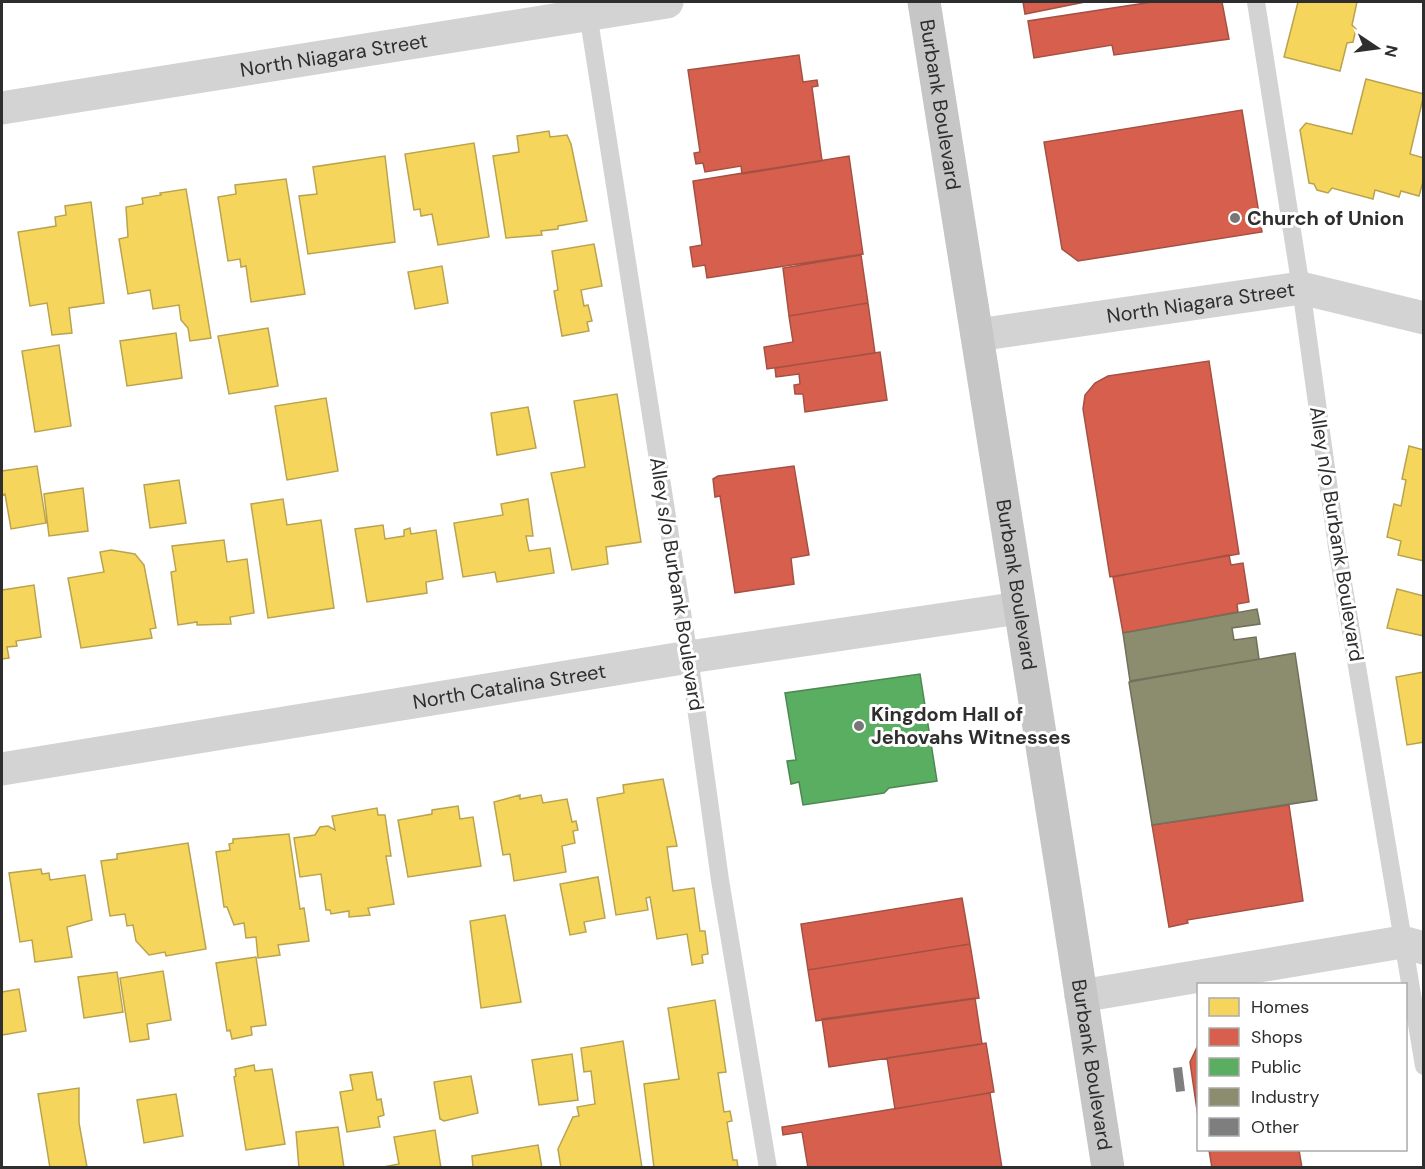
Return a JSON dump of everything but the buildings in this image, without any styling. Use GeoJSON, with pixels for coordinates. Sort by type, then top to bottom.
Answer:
{"type":"FeatureCollection","features":[{"type":"Feature","properties":{"kind":"main road","name":"Burbank Boulevard"},"geometry":{"type":"LineString","coordinates":[[924,2],[1108,1167]]}},
{"type":"Feature","properties":{"kind":"street","name":"North Niagara Street"},"geometry":{"type":"LineString","coordinates":[[2,108],[587,8],[667,2]]}},
{"type":"Feature","properties":{"kind":"street","name":"North Niagara Street"},"geometry":{"type":"LineString","coordinates":[[977,335],[1301,288],[1424,318]]}},
{"type":"Feature","properties":{"kind":"street","name":"North Catalina Street"},"geometry":{"type":"LineString","coordinates":[[2,769],[689,657],[1019,608]]}},
{"type":"Feature","properties":{"kind":"street"},"geometry":{"type":"LineString","coordinates":[[1081,996],[1413,945]]}},
{"type":"Feature","properties":{"kind":"lane","name":"Alley n/o Burbank Boulevard"},"geometry":{"type":"LineString","coordinates":[[1256,2],[1301,288],[1337,547],[1413,945],[1424,1066]]}},
{"type":"Feature","properties":{"kind":"lane","name":"Alley s/o Burbank Boulevard"},"geometry":{"type":"LineString","coordinates":[[587,8],[689,657],[720,880],[768,1167]]}},
{"type":"Feature","properties":{"kind":"place","name":"Church of Union"},"geometry":{"type":"Point","coordinates":[1235,218]}},
{"type":"Feature","properties":{"kind":"place","name":"Kingdom Hall of Jehovahs Witnesses"},"geometry":{"type":"Point","coordinates":[859,726]}}]}
